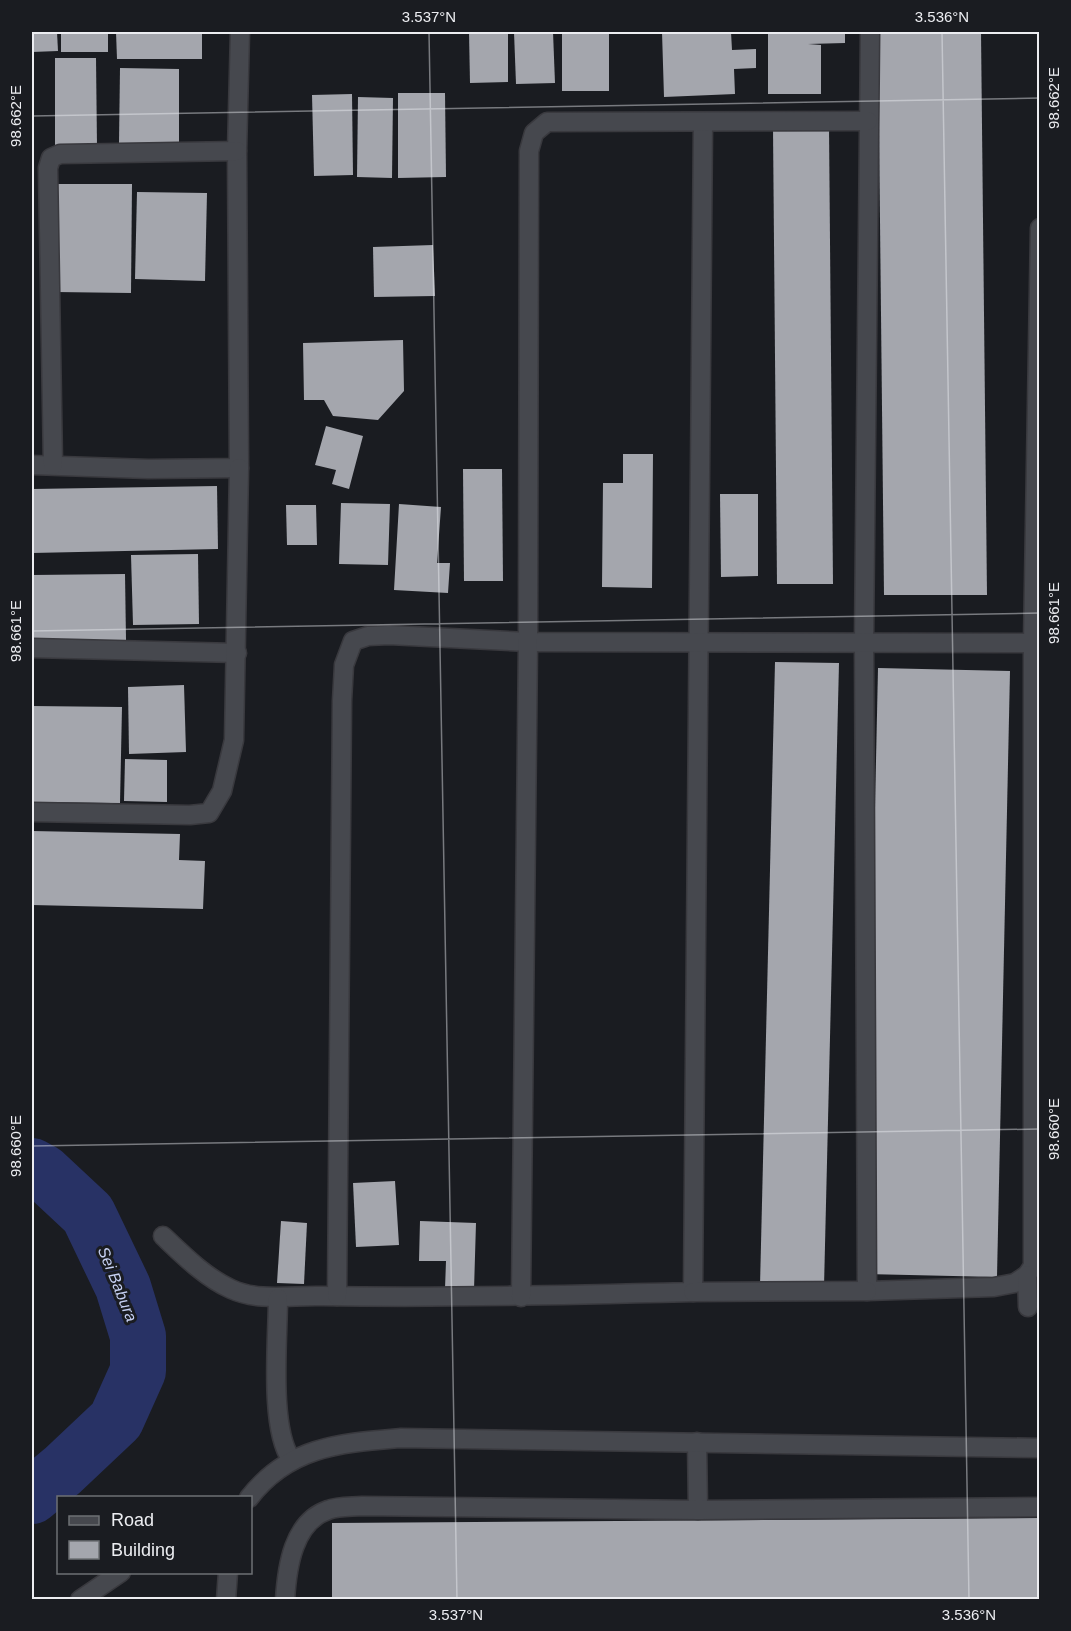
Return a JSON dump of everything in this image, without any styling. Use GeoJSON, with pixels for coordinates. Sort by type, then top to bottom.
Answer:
{"type":"FeatureCollection","features":[{"type":"Feature","properties":{"kind":"street"},"geometry":{"type":"LineString","coordinates":[[32,812],[190,815],[209,813],[222,791],[234,740],[237,653],[239,468],[237,151],[240,32]]}},
{"type":"Feature","properties":{"kind":"street"},"geometry":{"type":"LineString","coordinates":[[867,1292],[864,641],[870,32]]}},
{"type":"Feature","properties":{"kind":"street"},"geometry":{"type":"LineString","coordinates":[[521,1296],[528,642],[529,163],[534,133],[547,122],[868,120]]}},
{"type":"Feature","properties":{"kind":"street"},"geometry":{"type":"LineString","coordinates":[[693,1292],[703,122]]}},
{"type":"Feature","properties":{"kind":"street"},"geometry":{"type":"LineString","coordinates":[[53,465],[48,168],[51,159],[60,154],[237,151]]}},
{"type":"Feature","properties":{"kind":"street"},"geometry":{"type":"LineString","coordinates":[[164,1236],[187,1259],[232,1290],[278,1298],[867,1292],[994,1287],[1015,1283],[1027,1275],[1033,1266],[1040,228]]}},
{"type":"Feature","properties":{"kind":"street"},"geometry":{"type":"LineString","coordinates":[[32,465],[148,469],[239,468]]}},
{"type":"Feature","properties":{"kind":"street"},"geometry":{"type":"LineString","coordinates":[[337,1296],[344,665],[353,641],[368,636],[528,642],[1036,643]]}},
{"type":"Feature","properties":{"kind":"street"},"geometry":{"type":"LineString","coordinates":[[32,648],[237,653]]}},
{"type":"Feature","properties":{"kind":"street"},"geometry":{"type":"LineString","coordinates":[[1027,1275],[1028,1307]]}},
{"type":"Feature","properties":{"kind":"street"},"geometry":{"type":"LineString","coordinates":[[278,1298],[278,1417],[281,1437],[291,1459]]}},
{"type":"Feature","properties":{"kind":"street"},"geometry":{"type":"LineString","coordinates":[[238,1496],[291,1459],[342,1443],[401,1438],[1040,1448]]}},
{"type":"Feature","properties":{"kind":"street"},"geometry":{"type":"LineString","coordinates":[[697,1442],[698,1510]]}},
{"type":"Feature","properties":{"kind":"street"},"geometry":{"type":"LineString","coordinates":[[250,1496],[262,1480]]}},
{"type":"Feature","properties":{"kind":"street"},"geometry":{"type":"LineString","coordinates":[[285,1599],[287,1573],[296,1542],[308,1523],[331,1509],[362,1506],[698,1510],[1040,1507]]}},
{"type":"Feature","properties":{"kind":"street"},"geometry":{"type":"LineString","coordinates":[[80,1599],[118,1574]]}},
{"type":"Feature","properties":{"kind":"street"},"geometry":{"type":"LineString","coordinates":[[226,1599],[228,1574]]}},
{"type":"Feature","properties":{"kind":"building"},"geometry":{"type":"Polygon","coordinates":[[[32,32],[57,32],[58,51],[32,52],[32,32]]]}},
{"type":"Feature","properties":{"kind":"building"},"geometry":{"type":"Polygon","coordinates":[[[61,32],[108,32],[108,52],[61,52],[61,32]]]}},
{"type":"Feature","properties":{"kind":"building"},"geometry":{"type":"Polygon","coordinates":[[[116,32],[202,32],[202,59],[117,59],[116,32]]]}},
{"type":"Feature","properties":{"kind":"building"},"geometry":{"type":"Polygon","coordinates":[[[469,32],[508,32],[508,82],[470,83],[469,32]]]}},
{"type":"Feature","properties":{"kind":"building"},"geometry":{"type":"Polygon","coordinates":[[[514,32],[553,32],[555,83],[516,84],[514,32]]]}},
{"type":"Feature","properties":{"kind":"building"},"geometry":{"type":"Polygon","coordinates":[[[562,32],[609,32],[609,91],[562,91],[562,32]]]}},
{"type":"Feature","properties":{"kind":"building"},"geometry":{"type":"Polygon","coordinates":[[[662,32],[731,32],[732,50],[756,49],[756,68],[734,69],[735,94],[664,97],[662,32]]]}},
{"type":"Feature","properties":{"kind":"building"},"geometry":{"type":"Polygon","coordinates":[[[768,32],[845,32],[845,43],[808,44],[821,45],[821,94],[768,94],[768,32]]]}},
{"type":"Feature","properties":{"kind":"building"},"geometry":{"type":"Polygon","coordinates":[[[878,32],[981,32],[987,595],[884,595],[878,32]]]}},
{"type":"Feature","properties":{"kind":"building"},"geometry":{"type":"Polygon","coordinates":[[[55,58],[96,58],[97,147],[55,148],[55,58]]]}},
{"type":"Feature","properties":{"kind":"building"},"geometry":{"type":"Polygon","coordinates":[[[120,68],[179,69],[179,143],[119,143],[120,68]]]}},
{"type":"Feature","properties":{"kind":"building"},"geometry":{"type":"Polygon","coordinates":[[[398,93],[445,93],[446,177],[398,178],[398,93]]]}},
{"type":"Feature","properties":{"kind":"building"},"geometry":{"type":"Polygon","coordinates":[[[352,94],[353,175],[314,176],[312,95],[352,94]]]}},
{"type":"Feature","properties":{"kind":"building"},"geometry":{"type":"Polygon","coordinates":[[[358,97],[393,98],[392,178],[357,177],[358,97]]]}},
{"type":"Feature","properties":{"kind":"building"},"geometry":{"type":"Polygon","coordinates":[[[829,127],[833,584],[777,584],[773,128],[829,127]]]}},
{"type":"Feature","properties":{"kind":"building"},"geometry":{"type":"Polygon","coordinates":[[[56,184],[132,184],[131,293],[56,292],[56,184]]]}},
{"type":"Feature","properties":{"kind":"building"},"geometry":{"type":"Polygon","coordinates":[[[137,192],[207,193],[205,281],[135,279],[137,192]]]}},
{"type":"Feature","properties":{"kind":"building"},"geometry":{"type":"Polygon","coordinates":[[[433,245],[435,296],[374,297],[373,247],[433,245]]]}},
{"type":"Feature","properties":{"kind":"building"},"geometry":{"type":"Polygon","coordinates":[[[403,340],[404,391],[378,420],[333,416],[324,400],[304,400],[303,343],[403,340]]]}},
{"type":"Feature","properties":{"kind":"building"},"geometry":{"type":"Polygon","coordinates":[[[326,426],[363,436],[349,489],[332,484],[336,470],[315,465],[326,426]]]}},
{"type":"Feature","properties":{"kind":"building"},"geometry":{"type":"Polygon","coordinates":[[[623,454],[653,454],[652,588],[602,587],[603,483],[623,483],[623,454]]]}},
{"type":"Feature","properties":{"kind":"building"},"geometry":{"type":"Polygon","coordinates":[[[463,469],[502,469],[503,581],[464,581],[463,469]]]}},
{"type":"Feature","properties":{"kind":"building"},"geometry":{"type":"Polygon","coordinates":[[[217,486],[218,549],[32,553],[32,489],[217,486]]]}},
{"type":"Feature","properties":{"kind":"building"},"geometry":{"type":"Polygon","coordinates":[[[720,494],[758,494],[758,576],[721,577],[720,494]]]}},
{"type":"Feature","properties":{"kind":"building"},"geometry":{"type":"Polygon","coordinates":[[[341,503],[390,504],[388,565],[339,564],[341,503]]]}},
{"type":"Feature","properties":{"kind":"building"},"geometry":{"type":"Polygon","coordinates":[[[399,504],[441,507],[437,563],[450,563],[448,593],[394,590],[399,504]]]}},
{"type":"Feature","properties":{"kind":"building"},"geometry":{"type":"Polygon","coordinates":[[[286,505],[316,505],[317,545],[287,545],[286,505]]]}},
{"type":"Feature","properties":{"kind":"building"},"geometry":{"type":"Polygon","coordinates":[[[198,554],[199,624],[133,625],[131,555],[198,554]]]}},
{"type":"Feature","properties":{"kind":"building"},"geometry":{"type":"Polygon","coordinates":[[[125,574],[126,640],[32,641],[32,575],[125,574]]]}},
{"type":"Feature","properties":{"kind":"building"},"geometry":{"type":"Polygon","coordinates":[[[775,662],[839,663],[824,1287],[760,1286],[775,662]]]}},
{"type":"Feature","properties":{"kind":"building"},"geometry":{"type":"Polygon","coordinates":[[[878,668],[1010,671],[997,1277],[865,1274],[878,668]]]}},
{"type":"Feature","properties":{"kind":"building"},"geometry":{"type":"Polygon","coordinates":[[[184,685],[186,752],[129,754],[128,687],[184,685]]]}},
{"type":"Feature","properties":{"kind":"building"},"geometry":{"type":"Polygon","coordinates":[[[32,706],[122,707],[120,803],[32,802],[32,706]]]}},
{"type":"Feature","properties":{"kind":"building"},"geometry":{"type":"Polygon","coordinates":[[[125,759],[167,760],[167,802],[124,801],[125,759]]]}},
{"type":"Feature","properties":{"kind":"building"},"geometry":{"type":"Polygon","coordinates":[[[32,831],[180,834],[179,860],[205,861],[203,909],[32,905],[32,831]]]}},
{"type":"Feature","properties":{"kind":"building"},"geometry":{"type":"Polygon","coordinates":[[[395,1181],[399,1245],[356,1247],[353,1183],[395,1181]]]}},
{"type":"Feature","properties":{"kind":"building"},"geometry":{"type":"Polygon","coordinates":[[[281,1221],[307,1223],[304,1284],[277,1283],[281,1221]]]}},
{"type":"Feature","properties":{"kind":"building"},"geometry":{"type":"Polygon","coordinates":[[[420,1221],[476,1223],[474,1290],[445,1289],[446,1261],[419,1261],[420,1221]]]}},
{"type":"Feature","properties":{"kind":"building"},"geometry":{"type":"Polygon","coordinates":[[[1040,1518],[1040,1599],[332,1599],[332,1523],[1040,1518]]]}},
{"type":"Feature","properties":{"kind":"waterway","name":"Sei Babura"},"geometry":{"type":"LineString","coordinates":[[32,1166],[43,1172],[88,1214],[123,1287],[138,1336],[138,1371],[116,1420],[32,1496]]}}]}
